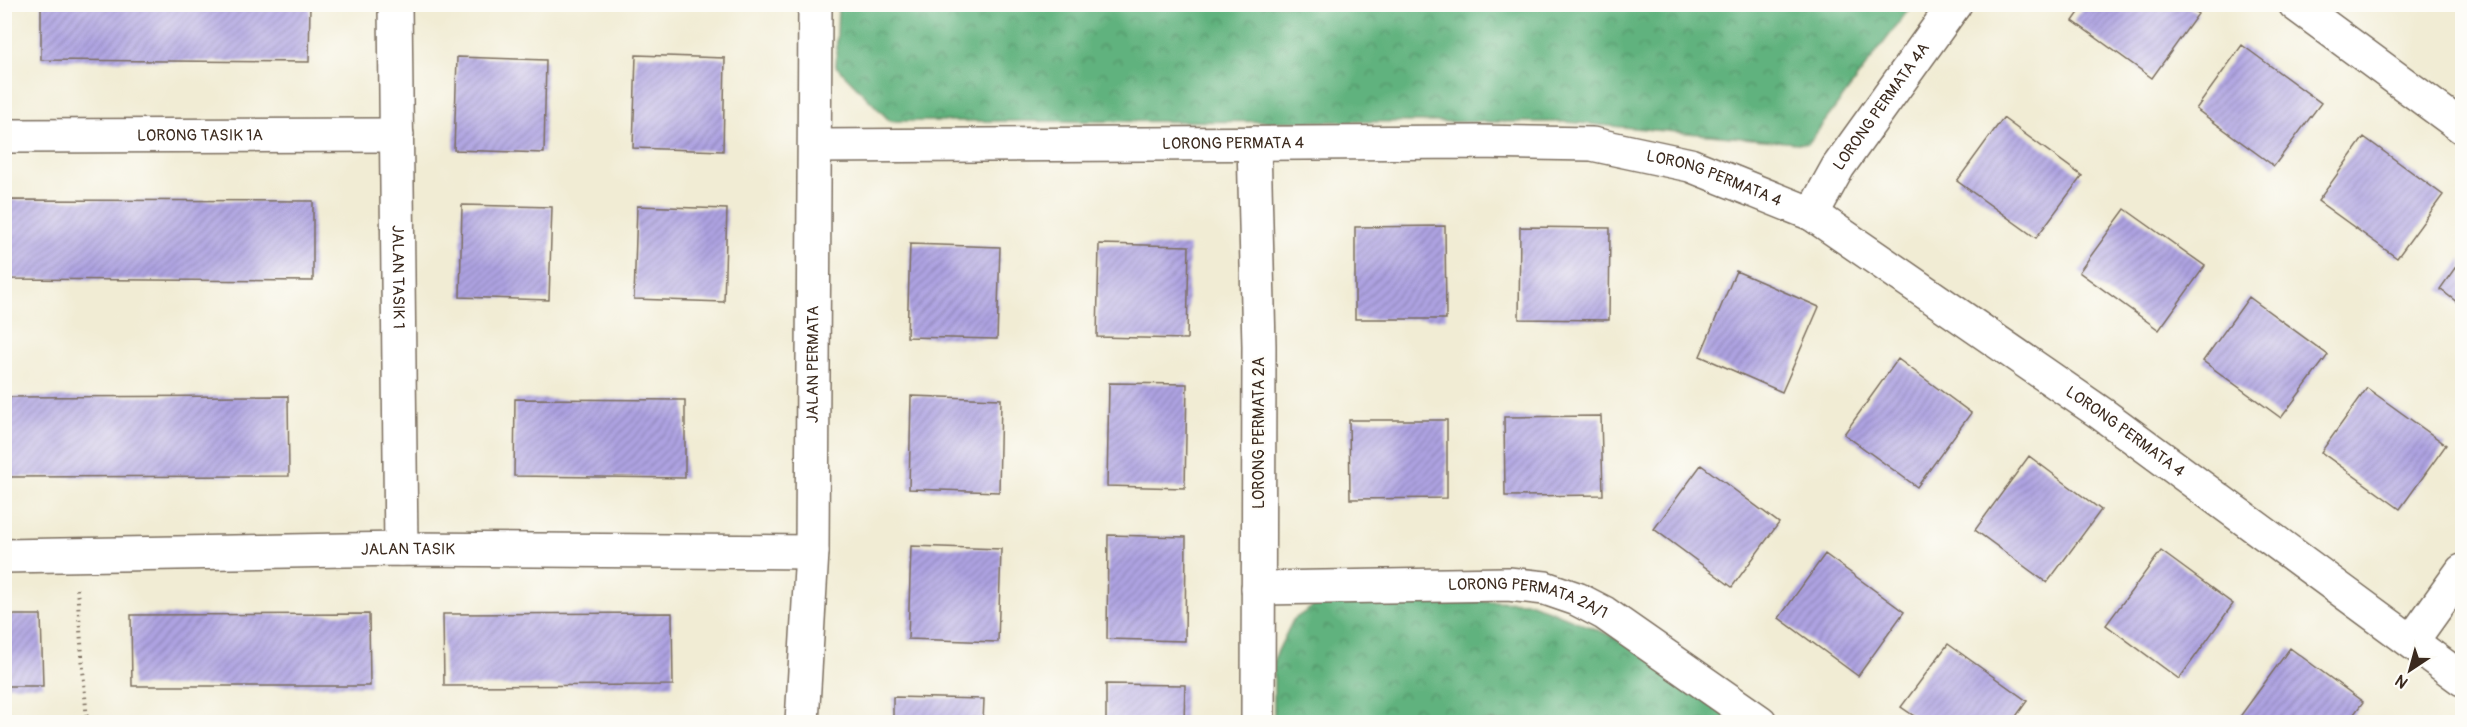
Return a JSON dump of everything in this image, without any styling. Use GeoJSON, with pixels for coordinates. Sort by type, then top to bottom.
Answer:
{"type":"FeatureCollection","features":[{"type":"Feature","properties":{"kind":"street","name":"JALAN TASIK 1"},"geometry":{"type":"LineString","coordinates":[[395,4],[400,549]]}},
{"type":"Feature","properties":{"kind":"street","name":"JALAN PERMATA"},"geometry":{"type":"LineString","coordinates":[[802,723],[812,552],[815,4]]}},
{"type":"Feature","properties":{"kind":"street","name":"LORONG PERMATA 4A"},"geometry":{"type":"LineString","coordinates":[[1812,214],[1838,167],[1955,4]]}},
{"type":"Feature","properties":{"kind":"street"},"geometry":{"type":"LineString","coordinates":[[2295,4],[2463,127]]}},
{"type":"Feature","properties":{"kind":"street","name":"LORONG TASIK 1A"},"geometry":{"type":"LineString","coordinates":[[4,136],[397,135]]}},
{"type":"Feature","properties":{"kind":"street","name":"LORONG PERMATA 4"},"geometry":{"type":"LineString","coordinates":[[815,146],[1478,142],[1592,144],[1690,165],[1812,214],[2102,414],[2463,679]]}},
{"type":"Feature","properties":{"kind":"street","name":"LORONG PERMATA 2A"},"geometry":{"type":"LineString","coordinates":[[1254,143],[1259,346],[1258,723]]}},
{"type":"Feature","properties":{"kind":"street","name":"JALAN TASIK"},"geometry":{"type":"LineString","coordinates":[[4,556],[400,549],[812,552]]}},
{"type":"Feature","properties":{"kind":"street"},"geometry":{"type":"LineString","coordinates":[[2412,641],[2463,571]]}},
{"type":"Feature","properties":{"kind":"street","name":"LORONG PERMATA 2A/1"},"geometry":{"type":"LineString","coordinates":[[1258,588],[1472,583],[1545,588],[1604,614],[1760,723]]}},
{"type":"Feature","properties":{"kind":"path"},"geometry":{"type":"LineString","coordinates":[[75,556],[87,723]]}},
{"type":"Feature","properties":{"kind":"green space"},"geometry":{"type":"Polygon","coordinates":[[[838,4],[1912,5],[1808,144],[1567,122],[890,121],[836,66],[838,4]]]}},
{"type":"Feature","properties":{"kind":"green space"},"geometry":{"type":"Polygon","coordinates":[[[1327,597],[1529,602],[1627,642],[1742,722],[1274,722],[1274,659],[1293,620],[1327,597]]]}},
{"type":"Feature","properties":{"kind":"building"},"geometry":{"type":"Polygon","coordinates":[[[41,4],[310,4],[309,62],[41,60],[41,4]]]}},
{"type":"Feature","properties":{"kind":"building"},"geometry":{"type":"Polygon","coordinates":[[[2085,4],[2185,4],[2198,14],[2152,78],[2073,21],[2085,4]]]}},
{"type":"Feature","properties":{"kind":"building"},"geometry":{"type":"Polygon","coordinates":[[[2242,45],[2321,103],[2274,166],[2196,109],[2242,45]]]}},
{"type":"Feature","properties":{"kind":"building"},"geometry":{"type":"Polygon","coordinates":[[[636,55],[725,58],[723,151],[633,148],[636,55]]]}},
{"type":"Feature","properties":{"kind":"building"},"geometry":{"type":"Polygon","coordinates":[[[457,57],[546,60],[544,153],[454,150],[457,57]]]}},
{"type":"Feature","properties":{"kind":"building"},"geometry":{"type":"Polygon","coordinates":[[[2003,118],[2082,176],[2036,238],[1957,181],[2003,118]]]}},
{"type":"Feature","properties":{"kind":"building"},"geometry":{"type":"Polygon","coordinates":[[[2364,137],[2443,195],[2397,258],[2318,201],[2364,137]]]}},
{"type":"Feature","properties":{"kind":"building"},"geometry":{"type":"Polygon","coordinates":[[[4,200],[313,201],[313,281],[4,279],[4,200]]]}},
{"type":"Feature","properties":{"kind":"building"},"geometry":{"type":"Polygon","coordinates":[[[462,205],[552,207],[549,300],[460,297],[462,205]]]}},
{"type":"Feature","properties":{"kind":"building"},"geometry":{"type":"Polygon","coordinates":[[[637,206],[727,209],[724,302],[634,299],[637,206]]]}},
{"type":"Feature","properties":{"kind":"building"},"geometry":{"type":"Polygon","coordinates":[[[2125,209],[2205,266],[2159,330],[2079,272],[2125,209]]]}},
{"type":"Feature","properties":{"kind":"building"},"geometry":{"type":"Polygon","coordinates":[[[1445,226],[1446,319],[1355,319],[1355,227],[1445,226]]]}},
{"type":"Feature","properties":{"kind":"building"},"geometry":{"type":"Polygon","coordinates":[[[1520,227],[1610,228],[1609,320],[1519,319],[1520,227]]]}},
{"type":"Feature","properties":{"kind":"building"},"geometry":{"type":"Polygon","coordinates":[[[910,244],[1000,247],[997,339],[907,337],[910,244]]]}},
{"type":"Feature","properties":{"kind":"building"},"geometry":{"type":"Polygon","coordinates":[[[1099,244],[1189,246],[1187,339],[1097,337],[1099,244]]]}},
{"type":"Feature","properties":{"kind":"building"},"geometry":{"type":"Polygon","coordinates":[[[2462,258],[2462,306],[2440,289],[2462,258]]]}},
{"type":"Feature","properties":{"kind":"building"},"geometry":{"type":"Polygon","coordinates":[[[1736,271],[1819,307],[1782,392],[1700,356],[1736,271]]]}},
{"type":"Feature","properties":{"kind":"building"},"geometry":{"type":"Polygon","coordinates":[[[2249,297],[2328,355],[2281,418],[2203,361],[2249,297]]]}},
{"type":"Feature","properties":{"kind":"building"},"geometry":{"type":"Polygon","coordinates":[[[1898,359],[1971,413],[1917,487],[1844,434],[1898,359]]]}},
{"type":"Feature","properties":{"kind":"building"},"geometry":{"type":"Polygon","coordinates":[[[1109,383],[1187,384],[1185,488],[1107,486],[1109,383]]]}},
{"type":"Feature","properties":{"kind":"building"},"geometry":{"type":"Polygon","coordinates":[[[2367,388],[2446,445],[2400,509],[2321,452],[2367,388]]]}},
{"type":"Feature","properties":{"kind":"building"},"geometry":{"type":"Polygon","coordinates":[[[288,396],[289,476],[4,477],[4,397],[288,396]]]}},
{"type":"Feature","properties":{"kind":"building"},"geometry":{"type":"Polygon","coordinates":[[[911,396],[1001,399],[999,492],[909,489],[911,396]]]}},
{"type":"Feature","properties":{"kind":"building"},"geometry":{"type":"Polygon","coordinates":[[[515,399],[685,400],[685,478],[514,476],[515,399]]]}},
{"type":"Feature","properties":{"kind":"building"},"geometry":{"type":"Polygon","coordinates":[[[1601,416],[1603,495],[1505,496],[1504,417],[1601,416]]]}},
{"type":"Feature","properties":{"kind":"building"},"geometry":{"type":"Polygon","coordinates":[[[1349,420],[1447,420],[1447,498],[1350,499],[1349,420]]]}},
{"type":"Feature","properties":{"kind":"building"},"geometry":{"type":"Polygon","coordinates":[[[2029,456],[2101,510],[2047,583],[1975,530],[2029,456]]]}},
{"type":"Feature","properties":{"kind":"building"},"geometry":{"type":"Polygon","coordinates":[[[1701,465],[1779,523],[1732,587],[1654,529],[1701,465]]]}},
{"type":"Feature","properties":{"kind":"building"},"geometry":{"type":"Polygon","coordinates":[[[1108,535],[1186,537],[1185,641],[1107,639],[1108,535]]]}},
{"type":"Feature","properties":{"kind":"building"},"geometry":{"type":"Polygon","coordinates":[[[911,546],[1001,549],[998,642],[908,639],[911,546]]]}},
{"type":"Feature","properties":{"kind":"building"},"geometry":{"type":"Polygon","coordinates":[[[2161,551],[2233,604],[2179,679],[2106,625],[2161,551]]]}},
{"type":"Feature","properties":{"kind":"building"},"geometry":{"type":"Polygon","coordinates":[[[1825,554],[1904,612],[1858,676],[1779,618],[1825,554]]]}},
{"type":"Feature","properties":{"kind":"building"},"geometry":{"type":"Polygon","coordinates":[[[672,613],[673,685],[444,686],[443,614],[672,613]]]}},
{"type":"Feature","properties":{"kind":"building"},"geometry":{"type":"Polygon","coordinates":[[[369,614],[370,686],[132,686],[131,615],[369,614]]]}},
{"type":"Feature","properties":{"kind":"building"},"geometry":{"type":"Polygon","coordinates":[[[4,615],[41,615],[43,686],[4,686],[4,615]]]}},
{"type":"Feature","properties":{"kind":"building"},"geometry":{"type":"Polygon","coordinates":[[[1948,644],[2027,701],[2012,722],[1923,722],[1901,707],[1948,644]]]}},
{"type":"Feature","properties":{"kind":"building"},"geometry":{"type":"Polygon","coordinates":[[[2290,648],[2363,702],[2348,722],[2236,722],[2290,648]]]}},
{"type":"Feature","properties":{"kind":"building"},"geometry":{"type":"Polygon","coordinates":[[[1106,684],[1185,685],[1184,722],[1106,722],[1106,684]]]}},
{"type":"Feature","properties":{"kind":"building"},"geometry":{"type":"Polygon","coordinates":[[[893,697],[984,699],[983,722],[893,722],[893,697]]]}}]}
